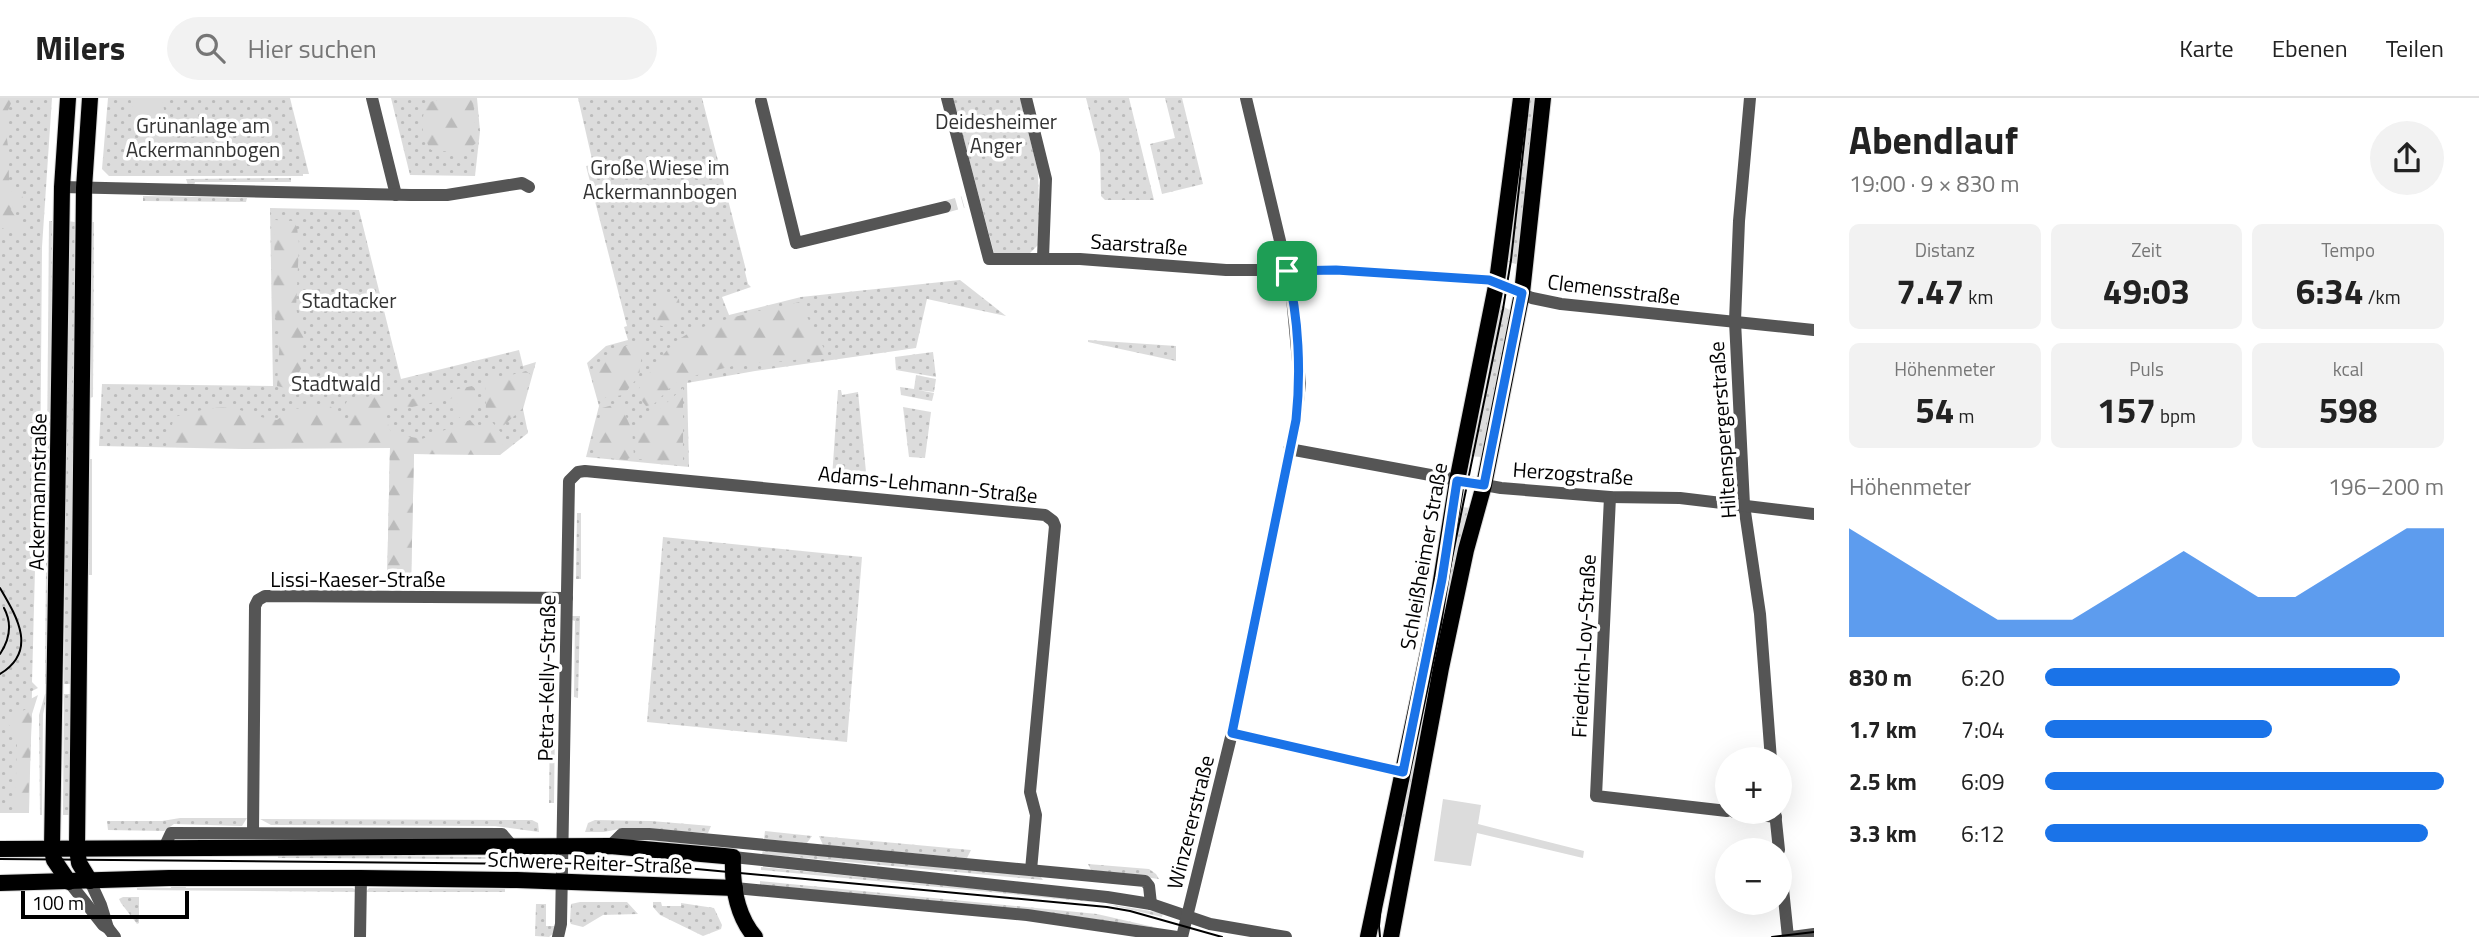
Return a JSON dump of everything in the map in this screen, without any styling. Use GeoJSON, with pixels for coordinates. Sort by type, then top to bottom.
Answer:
{"type":"FeatureCollection","features":[{"type":"Feature","properties":{"kind":"main road","name":"Ackermannstraße"},"geometry":{"type":"LineString","coordinates":[[68,98],[62,187],[51,849],[54,860],[69,882]]}},
{"type":"Feature","properties":{"kind":"main road","name":"Ackermannstraße"},"geometry":{"type":"LineString","coordinates":[[90,98],[84,188],[77,848],[79,863],[90,881]]}},
{"type":"Feature","properties":{"kind":"main road","name":"Schleißheimer Straße"},"geometry":{"type":"LineString","coordinates":[[1368,937],[1442,579],[1457,481],[1497,281],[1521,98]]}},
{"type":"Feature","properties":{"kind":"main road","name":"Schleißheimer Straße"},"geometry":{"type":"LineString","coordinates":[[1391,937],[1444,655],[1466,550],[1484,485],[1522,293],[1543,98]]}},
{"type":"Feature","properties":{"kind":"main road","name":"Schwere-Reiter-Straße"},"geometry":{"type":"LineString","coordinates":[[0,849],[610,846],[733,857]]}},
{"type":"Feature","properties":{"kind":"main road"},"geometry":{"type":"LineString","coordinates":[[733,857],[735,888],[742,917],[755,937]]}},
{"type":"Feature","properties":{"kind":"main road","name":"Schwere-Reiter-Straße"},"geometry":{"type":"LineString","coordinates":[[0,883],[361,878],[735,888]]}},
{"type":"Feature","properties":{"kind":"street"},"geometry":{"type":"LineString","coordinates":[[372,98],[396,195]]}},
{"type":"Feature","properties":{"kind":"street","name":"Saarstraße"},"geometry":{"type":"LineString","coordinates":[[947,98],[968,201],[989,259],[1043,258],[1226,270],[1287,271]]}},
{"type":"Feature","properties":{"kind":"street"},"geometry":{"type":"LineString","coordinates":[[1026,98],[1046,178],[1043,258]]}},
{"type":"Feature","properties":{"kind":"street","name":"Winzererstraße"},"geometry":{"type":"LineString","coordinates":[[1182,937],[1232,733],[1296,420],[1300,383],[1291,287],[1246,98]]}},
{"type":"Feature","properties":{"kind":"street","name":"Hiltenspergerstraße"},"geometry":{"type":"LineString","coordinates":[[1750,98],[1739,221],[1735,321],[1744,505],[1759,614],[1770,747]]}},
{"type":"Feature","properties":{"kind":"street"},"geometry":{"type":"LineString","coordinates":[[764,99],[796,243],[945,207]]}},
{"type":"Feature","properties":{"kind":"street"},"geometry":{"type":"LineString","coordinates":[[62,187],[396,195],[447,195],[522,183],[529,187]]}},
{"type":"Feature","properties":{"kind":"street","name":"Clemensstraße"},"geometry":{"type":"LineString","coordinates":[[1287,271],[1336,270],[1497,281],[1544,301],[1573,306],[1814,330]]}},
{"type":"Feature","properties":{"kind":"street","name":"Herzogstraße"},"geometry":{"type":"LineString","coordinates":[[1289,449],[1484,485],[1610,497],[1680,498],[1814,514]]}},
{"type":"Feature","properties":{"kind":"street","name":"Adams-Lehmann-Straße"},"geometry":{"type":"LineString","coordinates":[[574,476],[584,471],[1050,517],[1055,526],[1030,792],[1036,815],[1031,870]]}},
{"type":"Feature","properties":{"kind":"street","name":"Petra-Kelly-Straße"},"geometry":{"type":"LineString","coordinates":[[558,937],[561,924],[569,481],[574,476]]}},
{"type":"Feature","properties":{"kind":"street","name":"Friedrich-Loy-Straße"},"geometry":{"type":"LineString","coordinates":[[1610,497],[1596,796],[1715,810]]}},
{"type":"Feature","properties":{"kind":"street","name":"Lissi-Kaeser-Straße"},"geometry":{"type":"LineString","coordinates":[[253,833],[255,606],[258,600],[265,596],[567,598]]}},
{"type":"Feature","properties":{"kind":"street"},"geometry":{"type":"LineString","coordinates":[[1232,733],[1403,772]]}},
{"type":"Feature","properties":{"kind":"street","name":"Schwere-Reiter-Straße"},"geometry":{"type":"LineString","coordinates":[[164,848],[171,833],[502,834],[513,847]]}},
{"type":"Feature","properties":{"kind":"street","name":"Schwere-Reiter-Straße"},"geometry":{"type":"LineString","coordinates":[[610,846],[622,834],[649,834],[1144,881],[1149,886],[1151,904]]}},
{"type":"Feature","properties":{"kind":"street","name":"Schwere-Reiter-Straße"},"geometry":{"type":"LineString","coordinates":[[733,857],[1151,904],[1210,924],[1286,937]]}},
{"type":"Feature","properties":{"kind":"street"},"geometry":{"type":"LineString","coordinates":[[1047,872],[1054,891]]}},
{"type":"Feature","properties":{"kind":"street"},"geometry":{"type":"LineString","coordinates":[[360,937],[361,878]]}},
{"type":"Feature","properties":{"kind":"street"},"geometry":{"type":"LineString","coordinates":[[90,881],[102,905],[107,934]]}},
{"type":"Feature","properties":{"kind":"street"},"geometry":{"type":"LineString","coordinates":[[69,882],[107,934]]}},
{"type":"Feature","properties":{"kind":"street","name":"Schwere-Reiter-Straße"},"geometry":{"type":"LineString","coordinates":[[735,888],[1027,915],[1177,937]]}},
{"type":"Feature","properties":{"kind":"street"},"geometry":{"type":"LineString","coordinates":[[1787,915],[1790,937],[1814,934]]}},
{"type":"Feature","properties":{"kind":"green space"},"geometry":{"type":"Polygon","coordinates":[[[0,98],[52,98],[42,247],[40,492],[37,494],[32,682],[38,688],[32,691],[29,813],[0,813],[0,98]]]}},
{"type":"Feature","properties":{"kind":"green space"},"geometry":{"type":"Polygon","coordinates":[[[0,98],[14,98],[7,114],[6,127],[11,191],[21,192],[24,202],[13,206],[11,210],[23,228],[19,236],[0,227],[0,98]]]}},
{"type":"Feature","properties":{"kind":"green space","name":"Grünanlage am Ackermannbogen"},"geometry":{"type":"Polygon","coordinates":[[[108,98],[290,98],[309,174],[109,176],[102,169],[108,98]]]}},
{"type":"Feature","properties":{"kind":"green space"},"geometry":{"type":"Polygon","coordinates":[[[130,98],[161,98],[174,146],[145,154],[130,98]]]}},
{"type":"Feature","properties":{"kind":"green space"},"geometry":{"type":"Polygon","coordinates":[[[391,98],[477,98],[480,131],[475,176],[410,175],[391,98]]]}},
{"type":"Feature","properties":{"kind":"green space"},"geometry":{"type":"Polygon","coordinates":[[[445,98],[473,98],[476,143],[464,153],[431,150],[425,138],[422,122],[426,103],[445,98]]]}},
{"type":"Feature","properties":{"kind":"green space","name":"Große Wiese im Ackermannbogen"},"geometry":{"type":"Polygon","coordinates":[[[578,98],[702,98],[748,284],[751,287],[722,297],[729,315],[801,297],[960,280],[1006,316],[927,299],[916,348],[687,383],[689,467],[586,457],[599,406],[587,363],[606,346],[628,340],[624,327],[627,326],[586,166],[591,165],[594,168],[578,98]]]}},
{"type":"Feature","properties":{"kind":"green space","name":"Deidesheimer Anger"},"geometry":{"type":"Polygon","coordinates":[[[953,98],[1020,98],[1038,172],[1040,243],[1029,254],[994,253],[953,98]]]}},
{"type":"Feature","properties":{"kind":"green space"},"geometry":{"type":"Polygon","coordinates":[[[1086,98],[1129,98],[1154,200],[1105,200],[1101,196],[1100,153],[1086,98]]]}},
{"type":"Feature","properties":{"kind":"green space"},"geometry":{"type":"Polygon","coordinates":[[[1165,98],[1182,98],[1203,184],[1162,194],[1150,144],[1175,138],[1165,98]]]}},
{"type":"Feature","properties":{"kind":"green space"},"geometry":{"type":"Polygon","coordinates":[[[1527,98],[1538,98],[1520,269],[1516,264],[1505,261],[1527,98]]]}},
{"type":"Feature","properties":{"kind":"green space"},"geometry":{"type":"Polygon","coordinates":[[[291,178],[291,182],[195,182],[194,186],[188,185],[186,179],[291,178]]]}},
{"type":"Feature","properties":{"kind":"green space"},"geometry":{"type":"Polygon","coordinates":[[[143,196],[247,198],[246,202],[143,201],[143,196]]]}},
{"type":"Feature","properties":{"kind":"green space","name":"Stadtwald"},"geometry":{"type":"Polygon","coordinates":[[[270,208],[359,210],[401,379],[519,350],[523,366],[536,362],[523,409],[528,433],[500,455],[414,454],[411,584],[387,584],[390,448],[99,446],[102,384],[273,386],[270,208]]]}},
{"type":"Feature","properties":{"kind":"green space"},"geometry":{"type":"Polygon","coordinates":[[[275,220],[293,221],[297,227],[299,244],[296,309],[304,333],[302,367],[290,389],[277,386],[280,337],[273,307],[275,220]]]}},
{"type":"Feature","properties":{"kind":"green space"},"geometry":{"type":"Polygon","coordinates":[[[49,221],[52,221],[49,684],[45,684],[49,221]]]}},
{"type":"Feature","properties":{"kind":"green space"},"geometry":{"type":"Polygon","coordinates":[[[67,221],[75,222],[72,684],[64,684],[67,221]]]}},
{"type":"Feature","properties":{"kind":"green space"},"geometry":{"type":"Polygon","coordinates":[[[91,222],[94,222],[93,397],[90,398],[91,222]]]}},
{"type":"Feature","properties":{"kind":"green space"},"geometry":{"type":"Polygon","coordinates":[[[660,295],[679,299],[680,311],[674,325],[657,325],[654,314],[659,304],[656,299],[660,295]]]}},
{"type":"Feature","properties":{"kind":"green space"},"geometry":{"type":"Polygon","coordinates":[[[799,302],[827,354],[789,361],[745,363],[700,374],[674,384],[653,405],[646,406],[636,393],[662,356],[683,337],[714,323],[799,302]]]}},
{"type":"Feature","properties":{"kind":"green space"},"geometry":{"type":"Polygon","coordinates":[[[1499,304],[1513,312],[1497,396],[1493,396],[1481,457],[1469,456],[1487,383],[1499,304]]]}},
{"type":"Feature","properties":{"kind":"green space"},"geometry":{"type":"Polygon","coordinates":[[[640,342],[643,346],[639,376],[623,395],[599,399],[591,370],[613,349],[640,342]]]}},
{"type":"Feature","properties":{"kind":"green space"},"geometry":{"type":"Polygon","coordinates":[[[1088,342],[1176,346],[1176,361],[1088,342]]]}},
{"type":"Feature","properties":{"kind":"green space"},"geometry":{"type":"Polygon","coordinates":[[[933,352],[936,377],[896,370],[895,357],[933,352]]]}},
{"type":"Feature","properties":{"kind":"green space"},"geometry":{"type":"Polygon","coordinates":[[[526,371],[531,375],[522,409],[503,426],[486,411],[485,382],[526,371]]]}},
{"type":"Feature","properties":{"kind":"green space"},"geometry":{"type":"Polygon","coordinates":[[[916,375],[936,379],[934,392],[918,390],[934,393],[932,401],[901,395],[900,387],[914,389],[916,375]]]}},
{"type":"Feature","properties":{"kind":"green space"},"geometry":{"type":"Polygon","coordinates":[[[472,386],[475,389],[476,408],[457,419],[454,413],[460,408],[453,398],[412,407],[385,404],[384,412],[391,433],[422,439],[470,420],[478,429],[492,422],[505,437],[500,455],[414,454],[411,584],[387,584],[390,448],[170,447],[174,417],[207,409],[232,408],[277,420],[292,409],[330,406],[344,421],[350,417],[345,405],[347,401],[377,395],[407,400],[472,386]]]}},
{"type":"Feature","properties":{"kind":"green space"},"geometry":{"type":"Polygon","coordinates":[[[683,388],[683,466],[639,459],[637,423],[662,407],[683,388]]]}},
{"type":"Feature","properties":{"kind":"green space"},"geometry":{"type":"Polygon","coordinates":[[[838,390],[841,390],[842,395],[858,392],[867,482],[832,478],[838,390]]]}},
{"type":"Feature","properties":{"kind":"green space"},"geometry":{"type":"Polygon","coordinates":[[[620,403],[632,430],[634,456],[625,460],[600,457],[592,447],[602,408],[620,403]]]}},
{"type":"Feature","properties":{"kind":"green space"},"geometry":{"type":"Polygon","coordinates":[[[903,407],[931,412],[925,458],[909,457],[903,407]]]}},
{"type":"Feature","properties":{"kind":"green space"},"geometry":{"type":"Polygon","coordinates":[[[89,459],[92,459],[92,575],[88,575],[89,459]]]}},
{"type":"Feature","properties":{"kind":"green space"},"geometry":{"type":"Polygon","coordinates":[[[1462,507],[1470,508],[1409,828],[1396,825],[1462,507]]]}},
{"type":"Feature","properties":{"kind":"green space"},"geometry":{"type":"Polygon","coordinates":[[[577,513],[581,513],[581,579],[576,579],[577,513]]]}},
{"type":"Feature","properties":{"kind":"green space"},"geometry":{"type":"Polygon","coordinates":[[[663,537],[862,557],[847,742],[647,722],[663,537]]]}},
{"type":"Feature","properties":{"kind":"green space"},"geometry":{"type":"Polygon","coordinates":[[[572,616],[580,616],[578,698],[574,697],[575,621],[572,616]]]}},
{"type":"Feature","properties":{"kind":"green space"},"geometry":{"type":"Polygon","coordinates":[[[48,693],[43,714],[40,815],[39,715],[45,694],[48,693]]]}},
{"type":"Feature","properties":{"kind":"green space"},"geometry":{"type":"Polygon","coordinates":[[[64,694],[72,694],[71,815],[63,815],[64,694]]]}},
{"type":"Feature","properties":{"kind":"green space"},"geometry":{"type":"Polygon","coordinates":[[[38,695],[32,714],[28,811],[15,811],[17,742],[4,714],[6,709],[11,717],[28,708],[25,702],[38,695]]]}},
{"type":"Feature","properties":{"kind":"green space"},"geometry":{"type":"Polygon","coordinates":[[[550,718],[555,718],[554,803],[549,803],[550,718]]]}},
{"type":"Feature","properties":{"kind":"green space"},"geometry":{"type":"Polygon","coordinates":[[[1443,799],[1481,805],[1478,824],[1584,851],[1583,858],[1477,833],[1471,866],[1434,861],[1443,799]]]}},
{"type":"Feature","properties":{"kind":"green space"},"geometry":{"type":"Polygon","coordinates":[[[180,818],[247,818],[242,826],[174,824],[164,831],[108,830],[107,821],[162,821],[180,818]]]}},
{"type":"Feature","properties":{"kind":"green space"},"geometry":{"type":"Polygon","coordinates":[[[260,819],[532,820],[538,823],[539,832],[495,826],[271,825],[260,819]]]}},
{"type":"Feature","properties":{"kind":"green space"},"geometry":{"type":"Polygon","coordinates":[[[595,820],[711,826],[708,833],[624,828],[585,832],[588,823],[595,820]]]}},
{"type":"Feature","properties":{"kind":"green space"},"geometry":{"type":"Polygon","coordinates":[[[765,831],[812,836],[807,843],[764,839],[765,831]]]}},
{"type":"Feature","properties":{"kind":"green space"},"geometry":{"type":"Polygon","coordinates":[[[819,836],[971,850],[967,858],[823,845],[819,836]]]}},
{"type":"Feature","properties":{"kind":"green space"},"geometry":{"type":"Polygon","coordinates":[[[763,850],[1040,876],[1043,880],[762,854],[763,850]]]}},
{"type":"Feature","properties":{"kind":"green space"},"geometry":{"type":"Polygon","coordinates":[[[539,852],[539,859],[278,858],[278,855],[485,857],[539,852]]]}},
{"type":"Feature","properties":{"kind":"green space"},"geometry":{"type":"Polygon","coordinates":[[[1088,864],[1149,869],[1159,879],[1091,870],[1088,864]]]}},
{"type":"Feature","properties":{"kind":"green space"},"geometry":{"type":"Polygon","coordinates":[[[761,867],[1069,898],[1098,903],[761,870],[761,867]]]}},
{"type":"Feature","properties":{"kind":"green space"},"geometry":{"type":"Polygon","coordinates":[[[760,881],[1097,914],[1158,928],[1028,910],[760,885],[760,881]]]}},
{"type":"Feature","properties":{"kind":"green space"},"geometry":{"type":"Polygon","coordinates":[[[171,884],[185,884],[186,888],[353,888],[358,892],[137,890],[171,888],[171,884]]]}},
{"type":"Feature","properties":{"kind":"green space"},"geometry":{"type":"Polygon","coordinates":[[[369,888],[505,889],[505,892],[366,892],[369,888]]]}},
{"type":"Feature","properties":{"kind":"green space"},"geometry":{"type":"Polygon","coordinates":[[[139,897],[139,923],[137,924],[121,903],[119,899],[139,897]]]}},
{"type":"Feature","properties":{"kind":"green space"},"geometry":{"type":"Polygon","coordinates":[[[627,902],[638,914],[603,915],[583,927],[570,922],[571,904],[627,902]]]}},
{"type":"Feature","properties":{"kind":"green space"},"geometry":{"type":"Polygon","coordinates":[[[653,902],[661,902],[662,906],[681,906],[681,903],[714,908],[722,925],[721,929],[703,936],[660,915],[653,907],[653,902]]]}},
{"type":"Feature","properties":{"kind":"green space"},"geometry":{"type":"Polygon","coordinates":[[[536,904],[546,904],[546,926],[555,926],[555,932],[549,937],[535,936],[536,904]]]}},
{"type":"Feature","properties":{"kind":"green space"},"geometry":{"type":"Polygon","coordinates":[[[1106,904],[1163,913],[1162,917],[1106,904]]]}},
{"type":"Feature","properties":{"kind":"tunnel"},"geometry":{"type":"LineString","coordinates":[[945,207],[963,202]]}},
{"type":"Feature","properties":{"kind":"tram line"},"geometry":{"type":"LineString","coordinates":[[1380,937],[1381,905],[1503,309],[1529,98]]}},
{"type":"Feature","properties":{"kind":"tram line"},"geometry":{"type":"LineString","coordinates":[[0,588],[13,610],[21,633],[18,655],[12,665],[0,674]]}},
{"type":"Feature","properties":{"kind":"tram line"},"geometry":{"type":"LineString","coordinates":[[0,654],[9,631],[4,608]]}},
{"type":"Feature","properties":{"kind":"tram line"},"geometry":{"type":"LineString","coordinates":[[0,859],[653,865],[1107,907],[1222,937]]}},
{"type":"Feature","properties":{"kind":"tram line"},"geometry":{"type":"LineString","coordinates":[[1772,937],[1814,932]]}},
{"type":"Feature","properties":{"kind":"route"},"geometry":{"type":"LineString","coordinates":[[1336,270],[1489,280],[1522,293],[1484,485],[1457,481],[1434,624],[1403,772],[1232,733],[1296,420],[1300,383],[1291,287],[1287,271],[1336,270]]}},
{"type":"Feature","properties":{"kind":"park label","name":"Stadtacker"},"geometry":{"type":"Point","coordinates":[349,300]}}]}
